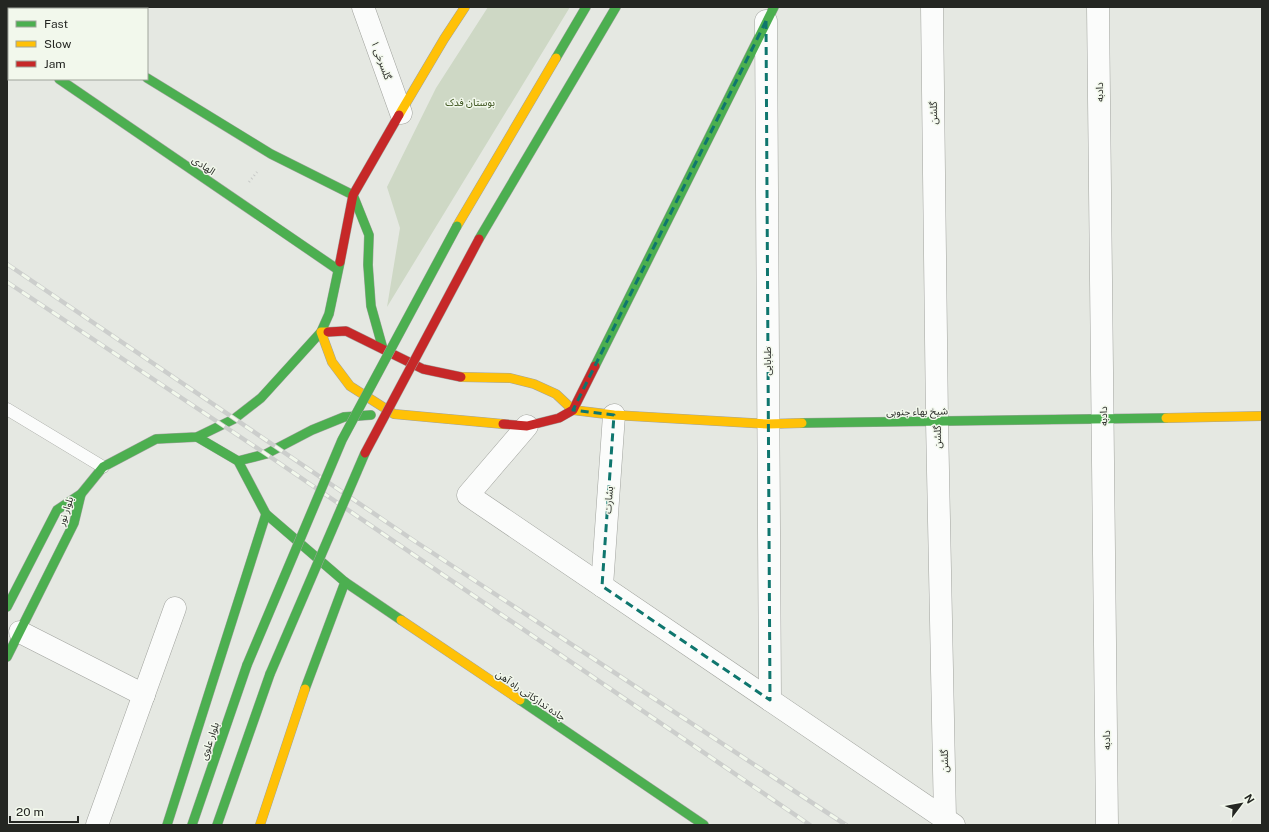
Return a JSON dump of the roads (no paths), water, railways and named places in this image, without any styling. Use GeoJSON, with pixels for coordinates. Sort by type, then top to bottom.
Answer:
{"type":"FeatureCollection","features":[{"type":"Feature","properties":{"kind":"main road"},"geometry":{"type":"LineString","coordinates":[[32,7],[36,8]]}},
{"type":"Feature","properties":{"kind":"main road"},"geometry":{"type":"LineString","coordinates":[[82,494],[103,467],[156,439],[197,437],[234,419],[261,398],[322,332],[329,314],[353,195],[444,39],[465,7]]}},
{"type":"Feature","properties":{"kind":"main road","name":"بلوار علوی"},"geometry":{"type":"LineString","coordinates":[[192,825],[247,665],[342,440],[457,226],[586,7]]}},
{"type":"Feature","properties":{"kind":"main road"},"geometry":{"type":"LineString","coordinates":[[218,825],[270,674],[365,452],[479,239],[616,7]]}},
{"type":"Feature","properties":{"kind":"main road"},"geometry":{"type":"LineString","coordinates":[[238,461],[266,454],[312,430],[344,417],[394,414],[527,426],[560,418],[574,410],[770,14]]}},
{"type":"Feature","properties":{"kind":"main road"},"geometry":{"type":"LineString","coordinates":[[148,79],[271,154],[353,195],[369,235],[368,265],[371,306],[383,349]]}},
{"type":"Feature","properties":{"kind":"main road","name":"الهادی"},"geometry":{"type":"LineString","coordinates":[[60,80],[337,269]]}},
{"type":"Feature","properties":{"kind":"main road"},"geometry":{"type":"LineString","coordinates":[[322,332],[346,331],[423,369],[456,377],[510,378],[534,384],[556,394],[574,410]]}},
{"type":"Feature","properties":{"kind":"main road"},"geometry":{"type":"LineString","coordinates":[[322,332],[332,362],[350,386],[394,414]]}},
{"type":"Feature","properties":{"kind":"main road","name":"شیخ بهاء جنوبی"},"geometry":{"type":"LineString","coordinates":[[574,410],[614,415],[768,424],[1262,416]]}},
{"type":"Feature","properties":{"kind":"main road"},"geometry":{"type":"LineString","coordinates":[[167,825],[266,514],[238,461],[197,437]]}},
{"type":"Feature","properties":{"kind":"main road","name":"بلوار نور"},"geometry":{"type":"LineString","coordinates":[[7,606],[57,510],[82,494]]}},
{"type":"Feature","properties":{"kind":"main road","name":"بلوار نور"},"geometry":{"type":"LineString","coordinates":[[7,657],[74,523],[82,494]]}},
{"type":"Feature","properties":{"kind":"main road","name":"جاده تدارکاتی راه آهن"},"geometry":{"type":"LineString","coordinates":[[266,514],[345,582],[704,825]]}},
{"type":"Feature","properties":{"kind":"main road"},"geometry":{"type":"LineString","coordinates":[[260,825],[305,690],[345,582]]}},
{"type":"Feature","properties":{"kind":"street","name":"گلسرخی ۱"},"geometry":{"type":"LineString","coordinates":[[363,7],[401,113]]}},
{"type":"Feature","properties":{"kind":"street","name":"گلشن"},"geometry":{"type":"LineString","coordinates":[[932,7],[937,421],[950,822]]}},
{"type":"Feature","properties":{"kind":"street","name":"دادبه"},"geometry":{"type":"LineString","coordinates":[[1098,7],[1107,825]]}},
{"type":"Feature","properties":{"kind":"street","name":"طبابایی"},"geometry":{"type":"LineString","coordinates":[[770,14],[768,424],[770,700]]}},
{"type":"Feature","properties":{"kind":"street","name":"بشارت"},"geometry":{"type":"LineString","coordinates":[[602,586],[614,415]]}},
{"type":"Feature","properties":{"kind":"street"},"geometry":{"type":"LineString","coordinates":[[527,426],[468,495],[950,822]]}},
{"type":"Feature","properties":{"kind":"street"},"geometry":{"type":"LineString","coordinates":[[97,825],[175,608]]}},
{"type":"Feature","properties":{"kind":"street"},"geometry":{"type":"LineString","coordinates":[[20,632],[144,695]]}},
{"type":"Feature","properties":{"kind":"lane"},"geometry":{"type":"LineString","coordinates":[[7,409],[103,467]]}},
{"type":"Feature","properties":{"kind":"railway"},"geometry":{"type":"LineString","coordinates":[[7,264],[410,538],[846,825]]}},
{"type":"Feature","properties":{"kind":"railway"},"geometry":{"type":"LineString","coordinates":[[7,282],[266,454],[810,825]]}},
{"type":"Feature","properties":{"kind":"park label","name":"بوستان فدک"},"geometry":{"type":"Point","coordinates":[470,102]}}]}
